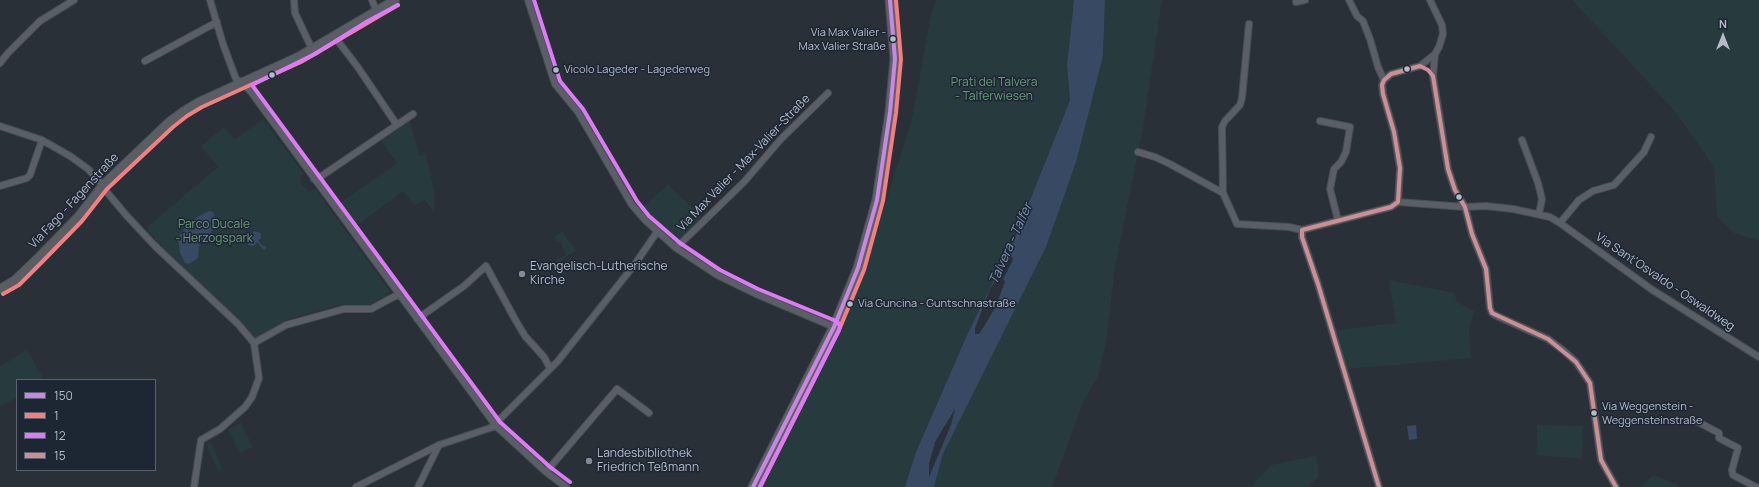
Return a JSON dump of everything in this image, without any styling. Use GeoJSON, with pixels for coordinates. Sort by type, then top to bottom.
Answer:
{"type":"FeatureCollection","features":[{"type":"Feature","properties":{"kind":"main road"},"geometry":{"type":"LineString","coordinates":[[753,487],[834,327],[858,268],[877,200],[890,112],[895,59],[890,0]]}},
{"type":"Feature","properties":{"kind":"street"},"geometry":{"type":"LineString","coordinates":[[0,63],[40,21],[74,0]]}},
{"type":"Feature","properties":{"kind":"street"},"geometry":{"type":"LineString","coordinates":[[210,0],[236,79],[243,83],[496,426],[546,472],[566,487]]}},
{"type":"Feature","properties":{"kind":"street"},"geometry":{"type":"LineString","coordinates":[[294,0],[294,13],[312,49]]}},
{"type":"Feature","properties":{"kind":"street"},"geometry":{"type":"LineString","coordinates":[[372,0],[376,10]]}},
{"type":"Feature","properties":{"kind":"street","name":"Via Fago - Fagenstraße"},"geometry":{"type":"LineString","coordinates":[[0,289],[15,280],[38,258],[78,217],[103,185],[169,122],[199,102],[243,83],[312,49],[394,0]]}},
{"type":"Feature","properties":{"kind":"street"},"geometry":{"type":"LineString","coordinates":[[528,0],[555,84],[578,112],[632,205],[657,232],[676,248],[725,279],[834,327]]}},
{"type":"Feature","properties":{"kind":"street"},"geometry":{"type":"LineString","coordinates":[[1296,2],[1305,0]]}},
{"type":"Feature","properties":{"kind":"street"},"geometry":{"type":"LineString","coordinates":[[1349,0],[1357,16],[1363,21],[1370,38],[1378,67],[1384,80]]}},
{"type":"Feature","properties":{"kind":"street"},"geometry":{"type":"LineString","coordinates":[[1398,202],[1400,168],[1394,132],[1383,94],[1382,85],[1384,80],[1391,74],[1420,66],[1435,54],[1439,47],[1443,34],[1442,25],[1430,0]]}},
{"type":"Feature","properties":{"kind":"street"},"geometry":{"type":"LineString","coordinates":[[145,61],[217,22]]}},
{"type":"Feature","properties":{"kind":"street"},"geometry":{"type":"LineString","coordinates":[[1249,24],[1242,98],[1240,105],[1225,121],[1222,127],[1223,193],[1237,224],[1289,227],[1302,230],[1391,207],[1398,202],[1465,207]]}},
{"type":"Feature","properties":{"kind":"street"},"geometry":{"type":"LineString","coordinates":[[334,36],[357,66],[397,125]]}},
{"type":"Feature","properties":{"kind":"street"},"geometry":{"type":"LineString","coordinates":[[1435,54],[1433,76],[1448,169],[1455,190],[1465,207],[1472,234],[1486,269],[1490,308],[1492,313],[1548,339],[1564,350],[1576,362],[1590,383],[1601,460],[1616,487]]}},
{"type":"Feature","properties":{"kind":"street"},"geometry":{"type":"LineString","coordinates":[[1420,66],[1428,70],[1433,76]]}},
{"type":"Feature","properties":{"kind":"street","name":"Via Max Valier - Max-Valier-Straße"},"geometry":{"type":"LineString","coordinates":[[676,248],[744,182],[781,139],[828,93]]}},
{"type":"Feature","properties":{"kind":"street"},"geometry":{"type":"LineString","coordinates":[[314,179],[320,178],[414,114]]}},
{"type":"Feature","properties":{"kind":"street"},"geometry":{"type":"LineString","coordinates":[[1320,121],[1350,127],[1346,152],[1341,162],[1334,170],[1330,188],[1338,220]]}},
{"type":"Feature","properties":{"kind":"street"},"geometry":{"type":"LineString","coordinates":[[0,125],[42,140],[70,156],[88,170],[103,185],[106,191],[140,231],[238,324],[254,343],[259,378],[252,397],[245,407],[220,429],[201,440],[194,487]]}},
{"type":"Feature","properties":{"kind":"street"},"geometry":{"type":"LineString","coordinates":[[1560,223],[1579,200],[1593,191],[1614,185],[1644,152],[1651,137]]}},
{"type":"Feature","properties":{"kind":"street"},"geometry":{"type":"LineString","coordinates":[[0,186],[27,178],[30,174],[42,140]]}},
{"type":"Feature","properties":{"kind":"street"},"geometry":{"type":"LineString","coordinates":[[1522,140],[1538,183],[1542,199],[1539,214]]}},
{"type":"Feature","properties":{"kind":"street"},"geometry":{"type":"LineString","coordinates":[[1138,152],[1155,157],[1170,164],[1223,193]]}},
{"type":"Feature","properties":{"kind":"street","name":"Via Sant'Osvaldo - Oswaldweg"},"geometry":{"type":"LineString","coordinates":[[1465,207],[1486,206],[1539,214],[1560,223],[1645,285],[1759,358]]}},
{"type":"Feature","properties":{"kind":"street"},"geometry":{"type":"LineString","coordinates":[[1302,230],[1303,245],[1318,284],[1380,487]]}},
{"type":"Feature","properties":{"kind":"street"},"geometry":{"type":"LineString","coordinates":[[356,487],[439,445],[496,426],[499,420],[558,361],[589,324],[657,232]]}},
{"type":"Feature","properties":{"kind":"street"},"geometry":{"type":"LineString","coordinates":[[417,319],[464,286],[486,266],[525,336],[544,357],[550,368]]}},
{"type":"Feature","properties":{"kind":"street"},"geometry":{"type":"LineString","coordinates":[[254,343],[286,325],[344,309],[371,309],[398,294]]}},
{"type":"Feature","properties":{"kind":"street"},"geometry":{"type":"LineString","coordinates":[[546,472],[617,388],[649,413]]}},
{"type":"Feature","properties":{"kind":"street"},"geometry":{"type":"LineString","coordinates":[[1698,422],[1719,433],[1719,438],[1738,448],[1732,470],[1733,475],[1756,487]]}},
{"type":"Feature","properties":{"kind":"street"},"geometry":{"type":"LineString","coordinates":[[418,487],[439,445]]}},
{"type":"Feature","properties":{"kind":"green space","name":"Prati del Talvera - Talferwiesen"},"geometry":{"type":"Polygon","coordinates":[[[936,0],[1074,0],[1067,65],[1070,100],[1016,235],[967,335],[916,452],[905,487],[756,487],[872,246],[912,119],[931,14],[936,0]]]}},
{"type":"Feature","properties":{"kind":"green space"},"geometry":{"type":"Polygon","coordinates":[[[1105,0],[1162,0],[1143,128],[1115,267],[1106,342],[1098,377],[1084,400],[1052,487],[934,487],[943,454],[1046,247],[1103,56],[1105,0]]]}},
{"type":"Feature","properties":{"kind":"green space"},"geometry":{"type":"Polygon","coordinates":[[[1572,0],[1759,0],[1759,241],[1734,233],[1717,217],[1714,167],[1673,109],[1572,0]]]}},
{"type":"Feature","properties":{"kind":"green space","name":"Parco Ducale - Herzogspark"},"geometry":{"type":"Polygon","coordinates":[[[263,119],[304,174],[300,177],[301,184],[309,192],[315,189],[390,291],[386,296],[369,305],[360,307],[347,305],[337,306],[288,319],[255,339],[242,326],[242,323],[164,250],[146,228],[218,167],[201,146],[224,127],[235,139],[263,119]]]}},
{"type":"Feature","properties":{"kind":"green space"},"geometry":{"type":"Polygon","coordinates":[[[409,119],[420,156],[426,154],[434,191],[433,211],[424,199],[415,206],[403,191],[356,226],[340,203],[397,163],[380,139],[409,119]]]}},
{"type":"Feature","properties":{"kind":"green space"},"geometry":{"type":"Polygon","coordinates":[[[668,185],[702,217],[675,244],[662,230],[662,228],[641,208],[668,185]]]}},
{"type":"Feature","properties":{"kind":"green space"},"geometry":{"type":"Polygon","coordinates":[[[562,232],[576,250],[557,264],[556,259],[566,255],[560,241],[557,242],[554,237],[562,232]]]}},
{"type":"Feature","properties":{"kind":"green space"},"geometry":{"type":"Polygon","coordinates":[[[1389,280],[1455,293],[1456,301],[1474,311],[1469,329],[1471,358],[1348,369],[1336,330],[1396,323],[1389,280]]]}},
{"type":"Feature","properties":{"kind":"green space"},"geometry":{"type":"Polygon","coordinates":[[[27,350],[43,379],[16,379],[16,398],[0,407],[0,366],[27,350]]]}},
{"type":"Feature","properties":{"kind":"green space"},"geometry":{"type":"Polygon","coordinates":[[[241,423],[253,447],[240,453],[228,429],[241,423]]]}},
{"type":"Feature","properties":{"kind":"green space"},"geometry":{"type":"Polygon","coordinates":[[[1537,425],[1583,426],[1582,459],[1536,455],[1537,425]]]}},
{"type":"Feature","properties":{"kind":"green space"},"geometry":{"type":"Polygon","coordinates":[[[211,442],[222,469],[218,471],[206,444],[211,442]]]}},
{"type":"Feature","properties":{"kind":"green space"},"geometry":{"type":"Polygon","coordinates":[[[1316,456],[1319,476],[1307,487],[1251,487],[1271,465],[1316,456]]]}},
{"type":"Feature","properties":{"kind":"green space"},"geometry":{"type":"Polygon","coordinates":[[[1653,475],[1677,484],[1678,487],[1640,487],[1653,475]]]}},
{"type":"Feature","properties":{"kind":"water"},"geometry":{"type":"Polygon","coordinates":[[[1074,0],[1105,0],[1103,56],[1076,162],[1046,247],[943,454],[934,487],[905,487],[916,452],[967,335],[1016,235],[1070,100],[1067,65],[1074,0]],[[1011,257],[990,289],[975,328],[975,334],[979,334],[995,308],[1005,282],[1003,279],[1012,262],[1013,258],[1011,257]],[[955,409],[935,442],[929,464],[929,477],[951,425],[955,409]]]}},
{"type":"Feature","properties":{"kind":"water"},"geometry":{"type":"Polygon","coordinates":[[[209,211],[213,212],[214,214],[213,221],[211,223],[213,229],[209,235],[202,240],[199,246],[198,258],[189,264],[185,263],[180,253],[178,238],[187,225],[197,217],[209,211]]]}},
{"type":"Feature","properties":{"kind":"water"},"geometry":{"type":"Polygon","coordinates":[[[254,231],[261,233],[261,238],[258,241],[263,246],[266,246],[265,250],[257,242],[254,246],[248,245],[247,239],[254,231]]]}},
{"type":"Feature","properties":{"kind":"water"},"geometry":{"type":"Polygon","coordinates":[[[1416,425],[1417,439],[1409,440],[1407,426],[1416,425]]]}},
{"type":"Feature","properties":{"kind":"transit line","name":"12"},"geometry":{"type":"LineString","coordinates":[[534,0],[560,81],[583,109],[637,201],[649,216],[680,243],[720,270],[758,289],[836,321],[840,325],[839,330],[760,487]]}},
{"type":"Feature","properties":{"kind":"transit line","name":"150"},"geometry":{"type":"LineString","coordinates":[[753,487],[834,327],[858,268],[877,200],[890,112],[895,59],[890,0]]}},
{"type":"Feature","properties":{"kind":"transit line","name":"1"},"geometry":{"type":"LineString","coordinates":[[760,487],[839,330],[864,270],[883,201],[896,113],[901,59],[896,0]]}},
{"type":"Feature","properties":{"kind":"transit line","name":"1"},"geometry":{"type":"LineString","coordinates":[[3,294],[19,285],[82,221],[107,189],[173,127],[187,116],[202,107],[301,62],[398,5]]}},
{"type":"Feature","properties":{"kind":"transit line","name":"12"},"geometry":{"type":"LineString","coordinates":[[398,5],[368,21],[315,54],[252,85],[500,422],[550,467],[570,482]]}},
{"type":"Feature","properties":{"kind":"transit line","name":"15"},"geometry":{"type":"LineString","coordinates":[[1379,487],[1318,284],[1302,237],[1302,230],[1391,207],[1398,202],[1400,168],[1394,132],[1383,94],[1382,85],[1384,80],[1391,74],[1420,66],[1428,70],[1433,76],[1448,169],[1455,190],[1465,207],[1472,234],[1486,269],[1490,308],[1492,313],[1548,339],[1576,362],[1590,383],[1601,460],[1616,487]]}},
{"type":"Feature","properties":{"kind":"place","name":"Via Max Valier - Max Valier Straße"},"geometry":{"type":"Point","coordinates":[893,39]}},
{"type":"Feature","properties":{"kind":"place","name":"Vicolo Lageder - Lagederweg"},"geometry":{"type":"Point","coordinates":[556,70]}},
{"type":"Feature","properties":{"kind":"place","name":"Evangelisch-Lutherische Kirche"},"geometry":{"type":"Point","coordinates":[522,274]}},
{"type":"Feature","properties":{"kind":"place","name":"Via Guncina - Guntschnastraße"},"geometry":{"type":"Point","coordinates":[850,304]}},
{"type":"Feature","properties":{"kind":"place","name":"Via Weggenstein - Weggensteinstraße"},"geometry":{"type":"Point","coordinates":[1594,413]}},
{"type":"Feature","properties":{"kind":"place","name":"Landesbibliothek Friedrich Teßmann"},"geometry":{"type":"Point","coordinates":[589,461]}},
{"type":"Feature","properties":{"kind":"water label","name":"Talvera - Talfer"},"geometry":{"type":"Point","coordinates":[1011,244]}}]}
